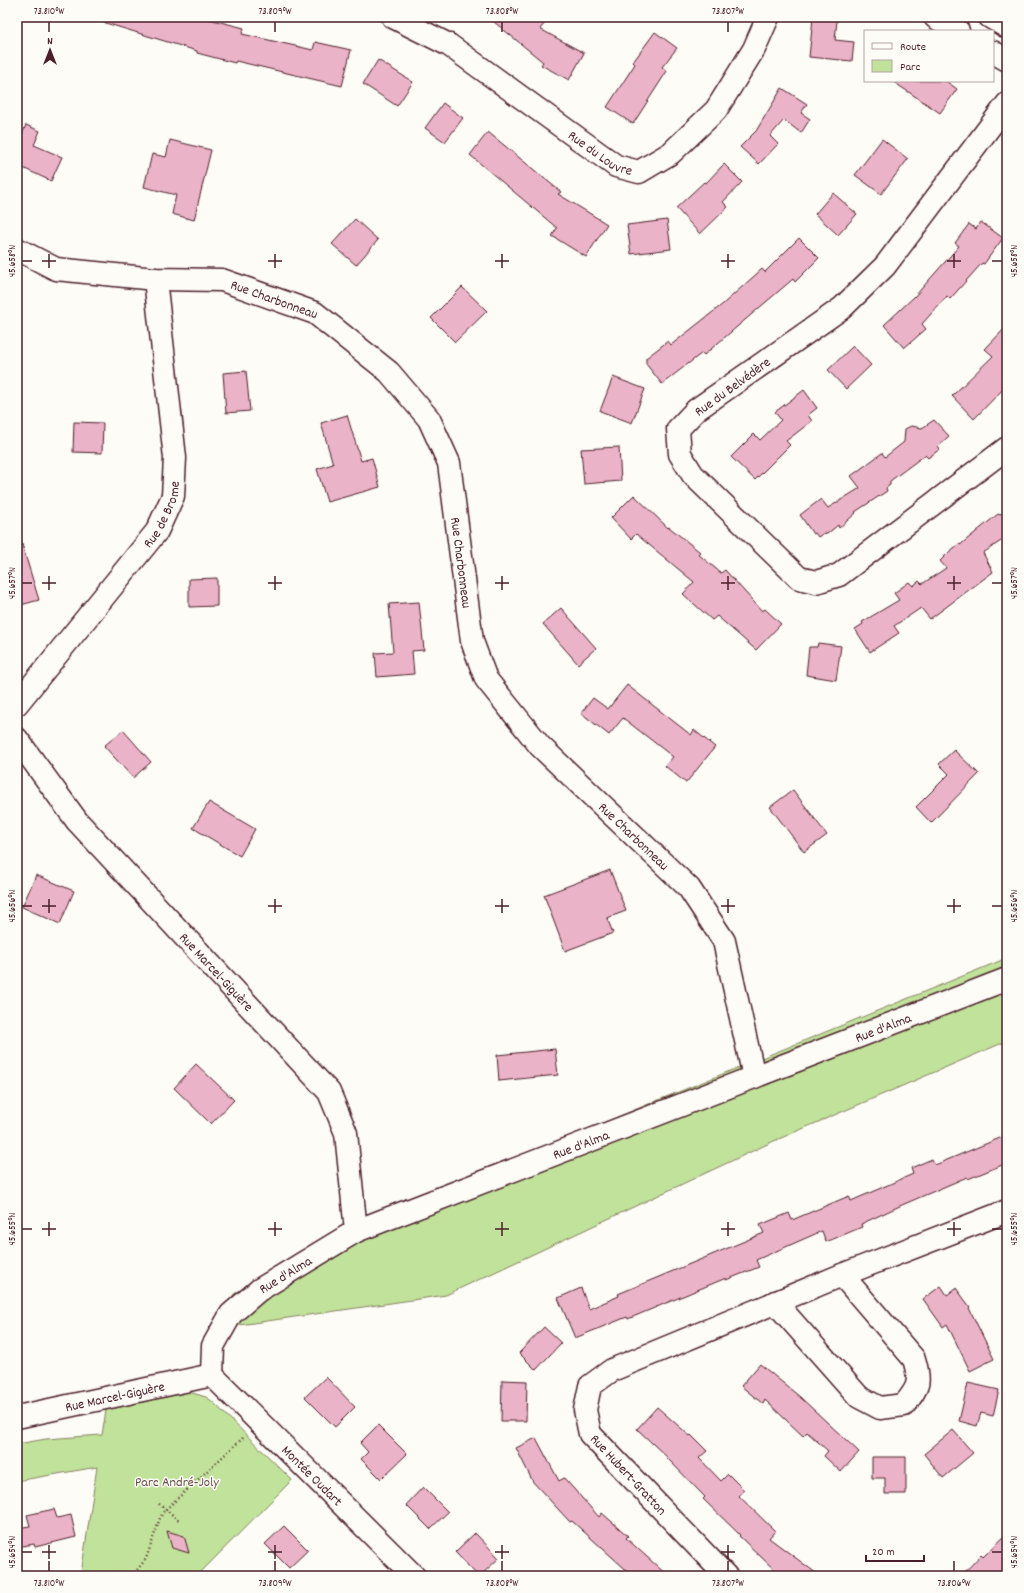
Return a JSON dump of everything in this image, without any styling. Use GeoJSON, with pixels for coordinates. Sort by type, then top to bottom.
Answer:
{"type":"FeatureCollection","features":[{"type":"Feature","properties":{"kind":"street","name":"Rue du Louvre"},"geometry":{"type":"LineString","coordinates":[[392,17],[449,45],[616,166],[639,172],[671,153],[716,110],[754,50],[768,17]]}},
{"type":"Feature","properties":{"kind":"street"},"geometry":{"type":"LineString","coordinates":[[935,17],[956,30]]}},
{"type":"Feature","properties":{"kind":"street"},"geometry":{"type":"LineString","coordinates":[[990,17],[1007,27]]}},
{"type":"Feature","properties":{"kind":"street"},"geometry":{"type":"LineString","coordinates":[[994,53],[1007,60]]}},
{"type":"Feature","properties":{"kind":"street","name":"Rue du Belvédère"},"geometry":{"type":"LineString","coordinates":[[1007,104],[885,266],[842,308],[696,410],[678,429],[680,454],[693,475],[799,578],[816,582],[839,575],[1007,448]]}},
{"type":"Feature","properties":{"kind":"street","name":"Rue Charbonneau"},"geometry":{"type":"LineString","coordinates":[[17,249],[56,269],[155,279],[222,280],[314,313],[389,372],[429,419],[449,463],[472,641],[486,679],[540,746],[689,888],[724,941],[754,1077]]}},
{"type":"Feature","properties":{"kind":"street","name":"Rue de Brome"},"geometry":{"type":"LineString","coordinates":[[17,704],[157,531],[173,496],[175,458],[155,279]]}},
{"type":"Feature","properties":{"kind":"street","name":"Rue Marcel-Giguère"},"geometry":{"type":"LineString","coordinates":[[17,740],[77,821],[329,1092],[346,1133],[356,1231]]}},
{"type":"Feature","properties":{"kind":"street","name":"Rue d'Alma"},"geometry":{"type":"LineString","coordinates":[[212,1375],[213,1346],[231,1314],[259,1290],[356,1231],[1007,979]]}},
{"type":"Feature","properties":{"kind":"street","name":"Rue Hubert-Gratton"},"geometry":{"type":"LineString","coordinates":[[726,1576],[590,1434],[585,1410],[590,1386],[612,1370],[842,1275],[1007,1211]]}},
{"type":"Feature","properties":{"kind":"street"},"geometry":{"type":"LineString","coordinates":[[775,1302],[859,1397],[880,1408],[904,1405],[916,1391],[919,1375],[914,1359],[842,1275]]}},
{"type":"Feature","properties":{"kind":"street","name":"Rue Marcel-Giguère"},"geometry":{"type":"LineString","coordinates":[[17,1417],[212,1375]]}},
{"type":"Feature","properties":{"kind":"street","name":"Montée Oudart"},"geometry":{"type":"LineString","coordinates":[[212,1375],[414,1576]]}},
{"type":"Feature","properties":{"kind":"path"},"geometry":{"type":"LineString","coordinates":[[132,1576],[146,1559],[160,1518],[166,1509],[246,1435]]}},
{"type":"Feature","properties":{"kind":"path"},"geometry":{"type":"LineString","coordinates":[[159,1504],[180,1521]]}},
{"type":"Feature","properties":{"kind":"green space"},"geometry":{"type":"Polygon","coordinates":[[[1007,958],[1007,1041],[774,1141],[446,1295],[212,1329],[234,1294],[352,1225],[1007,958]]]}},
{"type":"Feature","properties":{"kind":"green space","name":"Parc André-Joly"},"geometry":{"type":"Polygon","coordinates":[[[189,1392],[206,1397],[213,1402],[292,1480],[197,1576],[90,1576],[81,1574],[97,1467],[17,1481],[17,1444],[46,1439],[102,1435],[106,1410],[189,1392]]]}},
{"type":"Feature","properties":{"kind":"building"},"geometry":{"type":"Polygon","coordinates":[[[99,17],[201,17],[244,28],[242,34],[313,50],[315,42],[351,50],[342,86],[236,61],[235,63],[197,53],[197,51],[99,21],[99,17]]]}},
{"type":"Feature","properties":{"kind":"building"},"geometry":{"type":"Polygon","coordinates":[[[488,17],[550,17],[540,29],[584,53],[569,80],[541,65],[543,62],[488,17]]]}},
{"type":"Feature","properties":{"kind":"building"},"geometry":{"type":"Polygon","coordinates":[[[813,18],[837,20],[835,40],[854,42],[852,61],[809,57],[813,18]]]}},
{"type":"Feature","properties":{"kind":"building"},"geometry":{"type":"Polygon","coordinates":[[[655,32],[677,48],[662,67],[667,71],[633,124],[607,107],[635,64],[633,62],[655,32]]]}},
{"type":"Feature","properties":{"kind":"building"},"geometry":{"type":"Polygon","coordinates":[[[378,60],[413,82],[397,106],[363,84],[378,60]]]}},
{"type":"Feature","properties":{"kind":"building"},"geometry":{"type":"Polygon","coordinates":[[[894,82],[947,82],[957,89],[940,113],[894,82]]]}},
{"type":"Feature","properties":{"kind":"building"},"geometry":{"type":"Polygon","coordinates":[[[782,88],[807,104],[801,113],[810,119],[801,133],[784,120],[770,136],[778,144],[759,164],[740,147],[756,131],[782,88]]]}},
{"type":"Feature","properties":{"kind":"building"},"geometry":{"type":"Polygon","coordinates":[[[443,103],[463,118],[445,142],[425,128],[443,103]]]}},
{"type":"Feature","properties":{"kind":"building"},"geometry":{"type":"Polygon","coordinates":[[[26,125],[40,131],[34,145],[62,157],[51,181],[23,168],[17,182],[17,138],[20,139],[26,125]]]}},
{"type":"Feature","properties":{"kind":"building"},"geometry":{"type":"Polygon","coordinates":[[[488,132],[561,192],[558,194],[607,224],[586,257],[552,236],[557,228],[470,155],[488,132]]]}},
{"type":"Feature","properties":{"kind":"building"},"geometry":{"type":"Polygon","coordinates":[[[882,139],[908,159],[881,194],[855,175],[882,139]]]}},
{"type":"Feature","properties":{"kind":"building"},"geometry":{"type":"Polygon","coordinates":[[[170,140],[211,150],[194,220],[172,214],[176,195],[144,187],[152,154],[166,157],[170,140]]]}},
{"type":"Feature","properties":{"kind":"building"},"geometry":{"type":"Polygon","coordinates":[[[724,164],[742,182],[723,202],[728,207],[700,234],[676,208],[704,182],[706,183],[724,164]]]}},
{"type":"Feature","properties":{"kind":"building"},"geometry":{"type":"Polygon","coordinates":[[[833,193],[857,214],[838,235],[815,214],[833,193]]]}},
{"type":"Feature","properties":{"kind":"building"},"geometry":{"type":"Polygon","coordinates":[[[355,219],[378,240],[356,265],[332,244],[355,219]]]}},
{"type":"Feature","properties":{"kind":"building"},"geometry":{"type":"Polygon","coordinates":[[[667,220],[671,249],[631,254],[627,225],[667,220]]]}},
{"type":"Feature","properties":{"kind":"building"},"geometry":{"type":"Polygon","coordinates":[[[981,222],[1003,238],[984,264],[982,263],[950,299],[947,296],[922,324],[926,329],[904,348],[884,325],[915,296],[959,246],[955,243],[969,224],[976,229],[981,222]]]}},
{"type":"Feature","properties":{"kind":"building"},"geometry":{"type":"Polygon","coordinates":[[[799,238],[819,258],[795,282],[793,279],[704,355],[702,353],[662,384],[646,364],[646,358],[668,341],[671,345],[723,304],[762,269],[765,272],[799,238]]]}},
{"type":"Feature","properties":{"kind":"building"},"geometry":{"type":"Polygon","coordinates":[[[462,287],[487,311],[455,342],[431,318],[462,287]]]}},
{"type":"Feature","properties":{"kind":"building"},"geometry":{"type":"Polygon","coordinates":[[[1007,326],[1007,385],[974,419],[952,396],[993,356],[985,349],[1007,326]]]}},
{"type":"Feature","properties":{"kind":"building"},"geometry":{"type":"Polygon","coordinates":[[[853,346],[871,365],[846,389],[828,370],[853,346]]]}},
{"type":"Feature","properties":{"kind":"building"},"geometry":{"type":"Polygon","coordinates":[[[246,371],[250,411],[226,413],[223,373],[246,371]]]}},
{"type":"Feature","properties":{"kind":"building"},"geometry":{"type":"Polygon","coordinates":[[[613,377],[645,389],[632,423],[600,411],[613,377]]]}},
{"type":"Feature","properties":{"kind":"building"},"geometry":{"type":"Polygon","coordinates":[[[804,390],[817,408],[808,415],[812,421],[786,441],[790,445],[755,480],[731,457],[754,434],[760,440],[781,420],[775,412],[804,390]]]}},
{"type":"Feature","properties":{"kind":"building"},"geometry":{"type":"Polygon","coordinates":[[[347,415],[361,461],[372,458],[380,487],[327,502],[317,469],[333,464],[321,423],[347,415]]]}},
{"type":"Feature","properties":{"kind":"building"},"geometry":{"type":"Polygon","coordinates":[[[934,420],[949,436],[938,446],[940,449],[928,458],[925,455],[890,481],[890,485],[886,488],[887,491],[855,512],[856,513],[839,528],[838,525],[827,534],[824,533],[818,537],[815,533],[813,534],[800,515],[821,499],[828,508],[860,488],[851,476],[882,453],[885,457],[904,442],[905,429],[911,426],[922,428],[934,420]]]}},
{"type":"Feature","properties":{"kind":"building"},"geometry":{"type":"Polygon","coordinates":[[[74,422],[103,423],[102,453],[73,452],[74,422]]]}},
{"type":"Feature","properties":{"kind":"building"},"geometry":{"type":"Polygon","coordinates":[[[619,447],[621,481],[584,484],[581,449],[619,447]]]}},
{"type":"Feature","properties":{"kind":"building"},"geometry":{"type":"Polygon","coordinates":[[[634,495],[668,528],[669,527],[700,552],[698,554],[721,573],[725,570],[762,611],[765,609],[781,624],[756,650],[717,616],[712,620],[683,594],[694,582],[636,534],[631,539],[611,518],[634,495]]]}},
{"type":"Feature","properties":{"kind":"building"},"geometry":{"type":"Polygon","coordinates":[[[1007,510],[1007,537],[983,553],[993,572],[930,619],[921,608],[894,626],[899,633],[870,652],[855,629],[863,624],[862,622],[899,600],[894,593],[909,582],[913,586],[919,581],[922,584],[946,568],[940,561],[949,552],[959,544],[960,545],[998,514],[1000,515],[1007,510]]]}},
{"type":"Feature","properties":{"kind":"building"},"geometry":{"type":"Polygon","coordinates":[[[17,541],[21,541],[39,600],[17,606],[17,541]]]}},
{"type":"Feature","properties":{"kind":"building"},"geometry":{"type":"Polygon","coordinates":[[[217,578],[217,606],[189,607],[189,579],[217,578]]]}},
{"type":"Feature","properties":{"kind":"building"},"geometry":{"type":"Polygon","coordinates":[[[419,602],[424,650],[412,651],[414,674],[377,677],[375,653],[393,652],[389,604],[419,602]]]}},
{"type":"Feature","properties":{"kind":"building"},"geometry":{"type":"Polygon","coordinates":[[[561,608],[596,648],[578,664],[543,624],[561,608]]]}},
{"type":"Feature","properties":{"kind":"building"},"geometry":{"type":"Polygon","coordinates":[[[818,643],[841,646],[836,680],[806,675],[809,647],[817,647],[818,643]]]}},
{"type":"Feature","properties":{"kind":"building"},"geometry":{"type":"Polygon","coordinates":[[[627,685],[691,735],[694,730],[715,747],[686,783],[665,766],[673,757],[623,718],[609,735],[581,713],[593,698],[608,709],[627,685]]]}},
{"type":"Feature","properties":{"kind":"building"},"geometry":{"type":"Polygon","coordinates":[[[123,730],[151,762],[133,778],[104,746],[123,730]]]}},
{"type":"Feature","properties":{"kind":"building"},"geometry":{"type":"Polygon","coordinates":[[[954,750],[979,774],[931,823],[916,807],[949,774],[939,764],[954,750]]]}},
{"type":"Feature","properties":{"kind":"building"},"geometry":{"type":"Polygon","coordinates":[[[793,790],[827,835],[804,852],[770,807],[793,790]]]}},
{"type":"Feature","properties":{"kind":"building"},"geometry":{"type":"Polygon","coordinates":[[[209,802],[255,829],[240,856],[193,828],[209,802]]]}},
{"type":"Feature","properties":{"kind":"building"},"geometry":{"type":"Polygon","coordinates":[[[610,870],[626,911],[607,918],[613,933],[565,951],[544,895],[610,870]]]}},
{"type":"Feature","properties":{"kind":"building"},"geometry":{"type":"Polygon","coordinates":[[[36,875],[74,891],[60,924],[22,907],[36,875]]]}},
{"type":"Feature","properties":{"kind":"building"},"geometry":{"type":"Polygon","coordinates":[[[555,1049],[558,1075],[499,1081],[497,1055],[555,1049]]]}},
{"type":"Feature","properties":{"kind":"building"},"geometry":{"type":"Polygon","coordinates":[[[196,1064],[234,1100],[211,1124],[174,1088],[196,1064]]]}},
{"type":"Feature","properties":{"kind":"building"},"geometry":{"type":"Polygon","coordinates":[[[1007,1135],[1007,1163],[968,1179],[967,1177],[902,1205],[861,1224],[862,1227],[826,1242],[822,1231],[756,1260],[759,1267],[726,1280],[726,1278],[628,1319],[627,1317],[575,1338],[558,1298],[581,1288],[589,1309],[619,1296],[618,1294],[764,1233],[760,1225],[789,1213],[792,1220],[849,1196],[851,1201],[913,1174],[911,1168],[932,1159],[935,1165],[1007,1135]]]}},
{"type":"Feature","properties":{"kind":"building"},"geometry":{"type":"Polygon","coordinates":[[[941,1286],[947,1295],[956,1288],[970,1307],[969,1308],[994,1359],[970,1371],[947,1324],[943,1327],[923,1299],[941,1286]]]}},
{"type":"Feature","properties":{"kind":"building"},"geometry":{"type":"Polygon","coordinates":[[[544,1327],[561,1343],[536,1370],[519,1353],[544,1327]]]}},
{"type":"Feature","properties":{"kind":"building"},"geometry":{"type":"Polygon","coordinates":[[[760,1364],[800,1397],[859,1452],[841,1472],[824,1456],[828,1451],[807,1432],[803,1436],[765,1400],[763,1404],[741,1386],[760,1364]]]}},
{"type":"Feature","properties":{"kind":"building"},"geometry":{"type":"Polygon","coordinates":[[[326,1377],[355,1407],[335,1427],[305,1397],[326,1377]]]}},
{"type":"Feature","properties":{"kind":"building"},"geometry":{"type":"Polygon","coordinates":[[[502,1380],[527,1381],[526,1421],[501,1421],[502,1380]]]}},
{"type":"Feature","properties":{"kind":"building"},"geometry":{"type":"Polygon","coordinates":[[[968,1383],[999,1390],[993,1416],[981,1413],[977,1426],[959,1421],[968,1383]]]}},
{"type":"Feature","properties":{"kind":"building"},"geometry":{"type":"Polygon","coordinates":[[[657,1407],[690,1436],[691,1435],[707,1451],[699,1458],[721,1481],[728,1474],[744,1490],[739,1496],[775,1531],[769,1538],[820,1576],[781,1576],[703,1499],[705,1497],[668,1458],[637,1429],[657,1407]]]}},
{"type":"Feature","properties":{"kind":"building"},"geometry":{"type":"Polygon","coordinates":[[[378,1425],[407,1454],[381,1479],[361,1459],[368,1452],[360,1443],[378,1425]]]}},
{"type":"Feature","properties":{"kind":"building"},"geometry":{"type":"Polygon","coordinates":[[[953,1430],[973,1453],[943,1478],[924,1454],[953,1430]]]}},
{"type":"Feature","properties":{"kind":"building"},"geometry":{"type":"Polygon","coordinates":[[[536,1438],[559,1481],[564,1478],[599,1517],[602,1513],[628,1536],[626,1538],[668,1576],[633,1576],[572,1521],[570,1522],[533,1482],[516,1448],[536,1438]]]}},
{"type":"Feature","properties":{"kind":"building"},"geometry":{"type":"Polygon","coordinates":[[[872,1457],[906,1457],[906,1494],[885,1494],[885,1478],[872,1478],[872,1457]]]}},
{"type":"Feature","properties":{"kind":"building"},"geometry":{"type":"Polygon","coordinates":[[[423,1487],[448,1512],[430,1529],[406,1505],[423,1487]]]}},
{"type":"Feature","properties":{"kind":"building"},"geometry":{"type":"Polygon","coordinates":[[[54,1509],[57,1518],[71,1515],[76,1537],[35,1547],[34,1544],[17,1547],[17,1528],[30,1526],[27,1515],[54,1509]]]}},
{"type":"Feature","properties":{"kind":"building"},"geometry":{"type":"Polygon","coordinates":[[[284,1526],[308,1550],[289,1568],[265,1544],[284,1526]]]}},
{"type":"Feature","properties":{"kind":"building"},"geometry":{"type":"Polygon","coordinates":[[[167,1531],[184,1536],[189,1553],[172,1548],[167,1531]]]}},
{"type":"Feature","properties":{"kind":"building"},"geometry":{"type":"Polygon","coordinates":[[[475,1533],[499,1558],[480,1576],[478,1576],[455,1552],[475,1533]]]}},
{"type":"Feature","properties":{"kind":"building"},"geometry":{"type":"Polygon","coordinates":[[[1007,1534],[1007,1576],[961,1576],[981,1555],[983,1557],[1007,1534]]]}}]}
